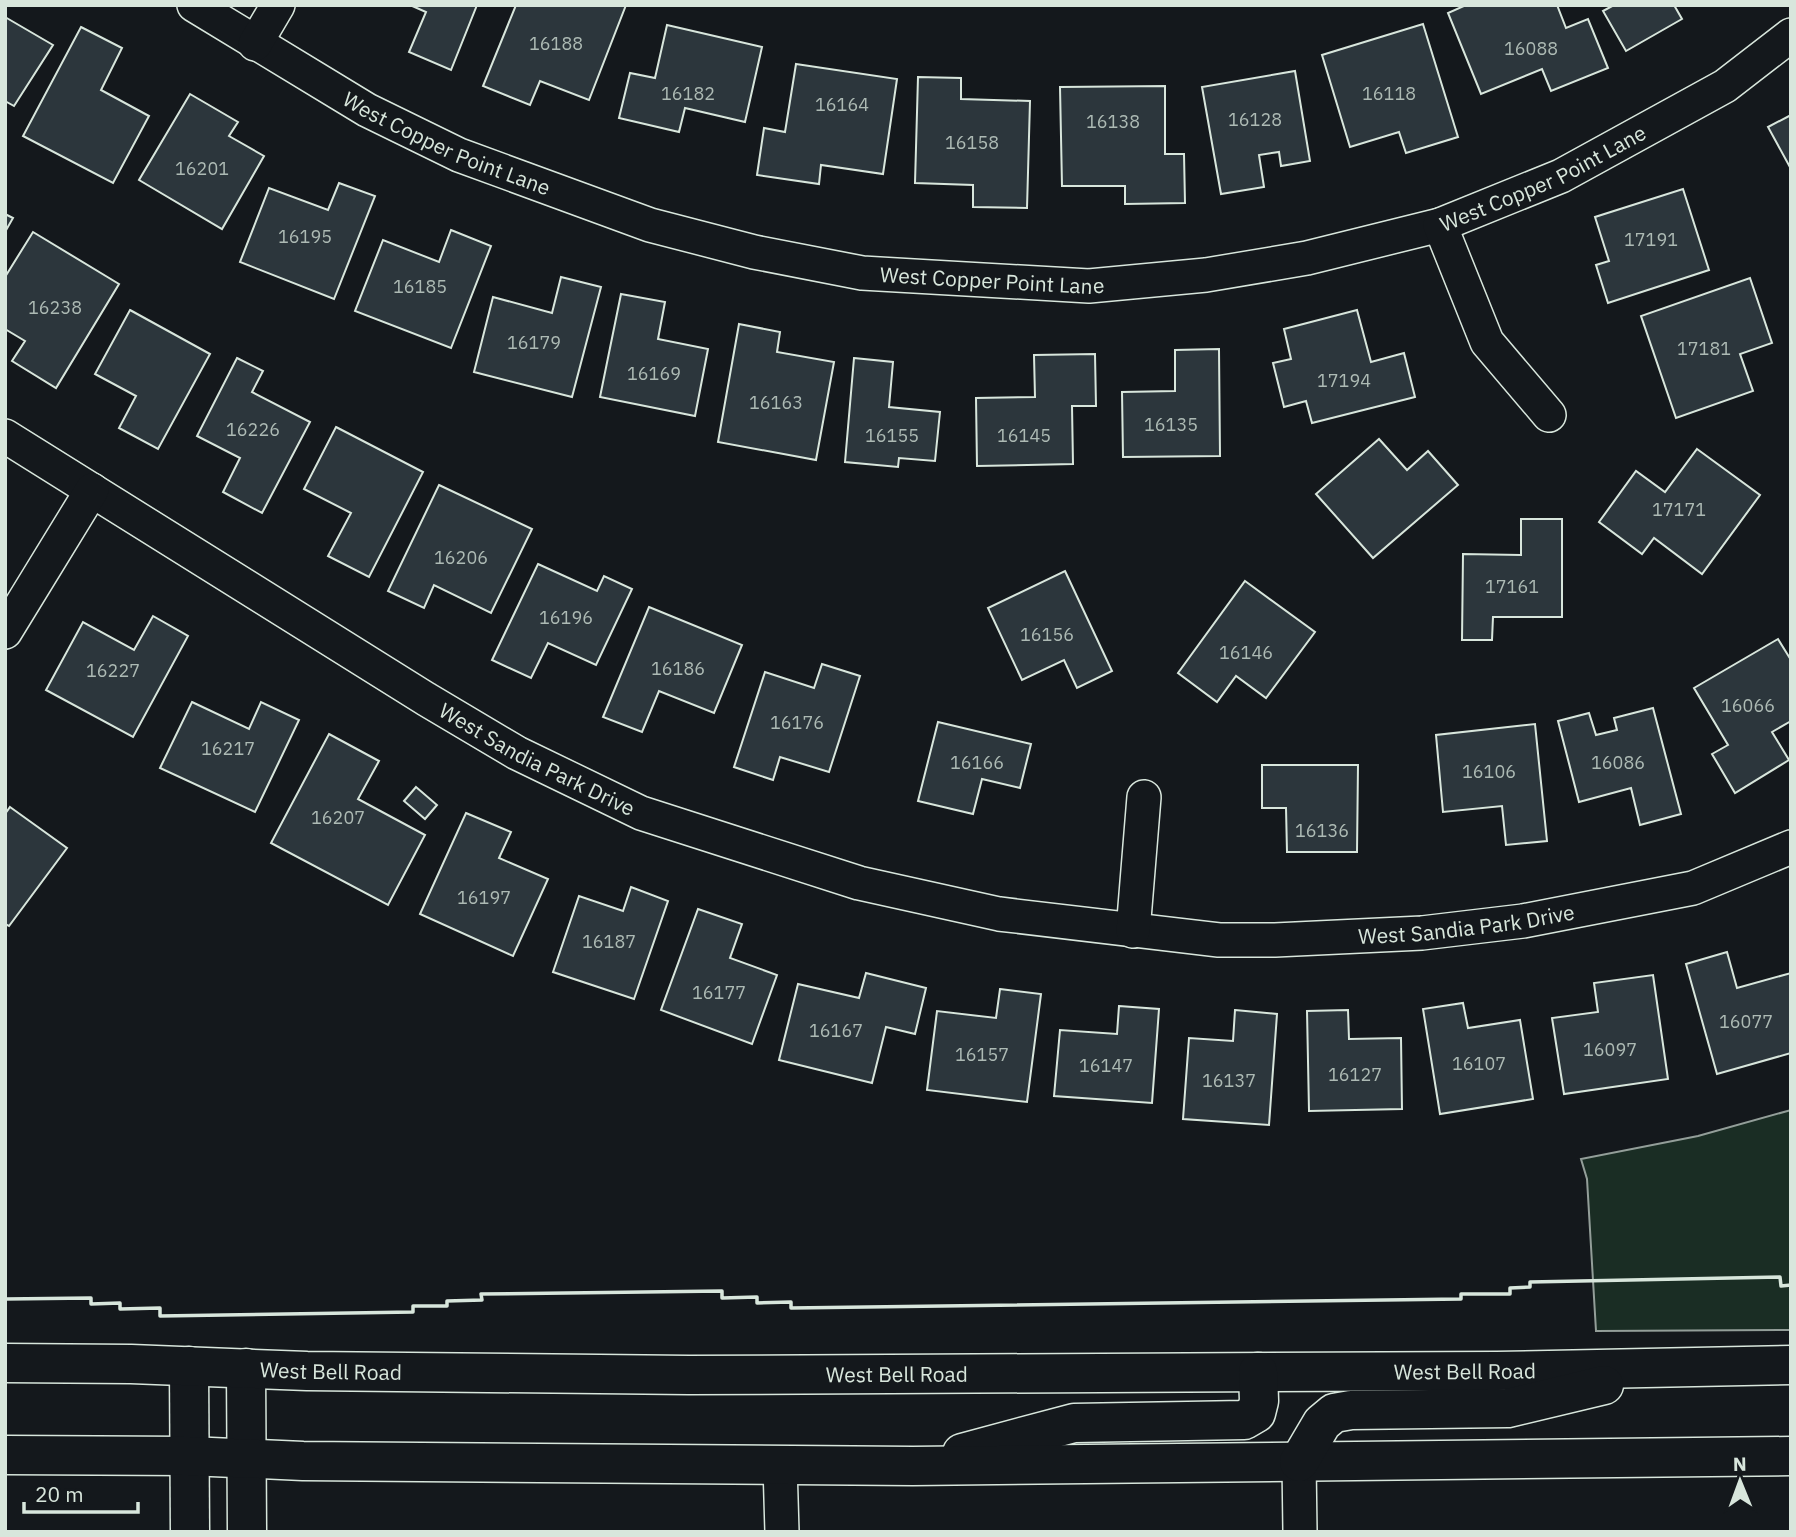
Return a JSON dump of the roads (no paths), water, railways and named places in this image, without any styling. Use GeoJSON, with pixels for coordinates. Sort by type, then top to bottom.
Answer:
{"type":"FeatureCollection","features":[{"type":"Feature","properties":{"kind":"main road","name":"West Bell Road"},"geometry":{"type":"LineString","coordinates":[[5,1363],[689,1376],[1497,1371],[1791,1365]]}},
{"type":"Feature","properties":{"kind":"main road"},"geometry":{"type":"LineString","coordinates":[[190,1366],[190,1532]]}},
{"type":"Feature","properties":{"kind":"main road"},"geometry":{"type":"LineString","coordinates":[[246,1368],[247,1532]]}},
{"type":"Feature","properties":{"kind":"main road"},"geometry":{"type":"LineString","coordinates":[[1299,1462],[1322,1423],[1334,1412],[1508,1408],[1673,1368]]}},
{"type":"Feature","properties":{"kind":"main road"},"geometry":{"type":"LineString","coordinates":[[913,1466],[1074,1423],[1244,1420],[1256,1413],[1259,1401],[1258,1373]]}},
{"type":"Feature","properties":{"kind":"main road"},"geometry":{"type":"LineString","coordinates":[[5,1455],[190,1456],[303,1461],[913,1466],[1791,1456]]}},
{"type":"Feature","properties":{"kind":"street","name":"West Copper Point Lane"},"geometry":{"type":"LineString","coordinates":[[194,5],[254,44],[367,110],[459,155],[650,225],[754,252],[862,273],[1089,286],[1206,275],[1307,258],[1440,225],[1561,176],[1725,86],[1791,35]]}},
{"type":"Feature","properties":{"kind":"street"},"geometry":{"type":"LineString","coordinates":[[254,44],[278,5]]}},
{"type":"Feature","properties":{"kind":"street"},"geometry":{"type":"LineString","coordinates":[[1440,225],[1487,342],[1549,415]]}},
{"type":"Feature","properties":{"kind":"street","name":"West Sandia Park Drive"},"geometry":{"type":"LineString","coordinates":[[5,436],[517,753],[641,813],[859,883],[999,914],[1219,940],[1275,940],[1422,933],[1523,921],[1693,888],[1791,847]]}},
{"type":"Feature","properties":{"kind":"street"},"geometry":{"type":"LineString","coordinates":[[5,632],[92,491]]}},
{"type":"Feature","properties":{"kind":"street"},"geometry":{"type":"LineString","coordinates":[[1133,931],[1144,797]]}},
{"type":"Feature","properties":{"kind":"street"},"geometry":{"type":"LineString","coordinates":[[1299,1462],[1300,1532]]}},
{"type":"Feature","properties":{"kind":"street"},"geometry":{"type":"LineString","coordinates":[[780,1465],[782,1532]]}}]}
